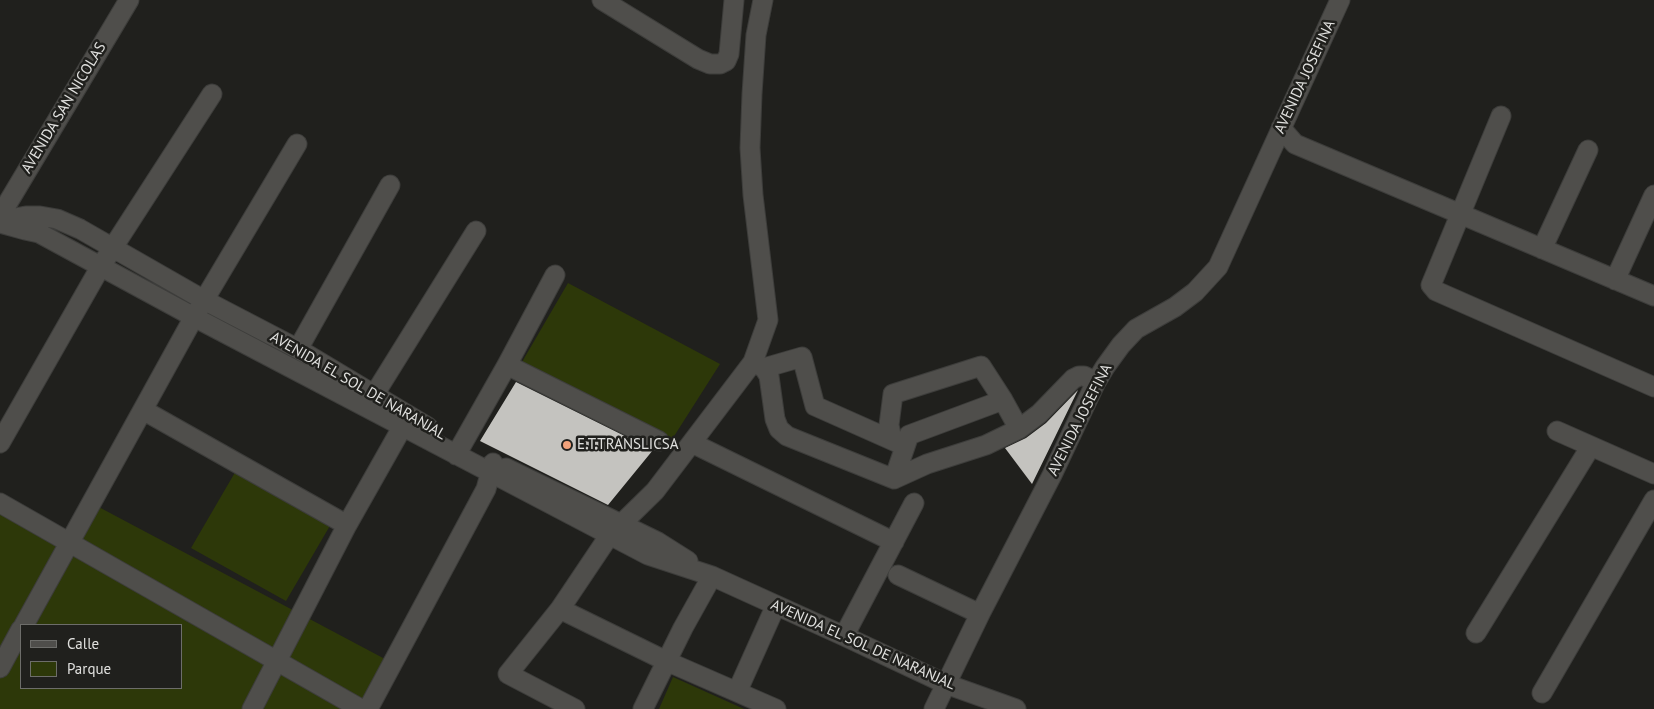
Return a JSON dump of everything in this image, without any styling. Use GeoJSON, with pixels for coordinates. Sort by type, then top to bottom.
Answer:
{"type":"FeatureCollection","features":[{"type":"Feature","properties":{"kind":"street","name":"AVENIDA SAN NICOLAS"},"geometry":{"type":"LineString","coordinates":[[0,216],[129,0]]}},
{"type":"Feature","properties":{"kind":"street"},"geometry":{"type":"LineString","coordinates":[[602,0],[698,59],[710,64],[720,64],[726,61],[729,54],[734,0]]}},
{"type":"Feature","properties":{"kind":"street"},"geometry":{"type":"LineString","coordinates":[[575,709],[508,674],[560,609],[615,530],[655,491],[692,442],[759,365],[768,320],[753,195],[750,148],[756,35],[763,0]]}},
{"type":"Feature","properties":{"kind":"street","name":"AVENIDA JOSEFINA"},"geometry":{"type":"LineString","coordinates":[[934,709],[980,614],[1052,475],[1096,382],[1121,345],[1136,329],[1175,308],[1195,292],[1218,267],[1340,0]]}},
{"type":"Feature","properties":{"kind":"street"},"geometry":{"type":"LineString","coordinates":[[0,443],[101,266],[212,94]]}},
{"type":"Feature","properties":{"kind":"street"},"geometry":{"type":"LineString","coordinates":[[1501,116],[1431,285],[1436,291],[1654,387]]}},
{"type":"Feature","properties":{"kind":"street"},"geometry":{"type":"LineString","coordinates":[[1281,128],[1295,144],[1654,296]]}},
{"type":"Feature","properties":{"kind":"street"},"geometry":{"type":"LineString","coordinates":[[25,624],[194,317],[297,144]]}},
{"type":"Feature","properties":{"kind":"street"},"geometry":{"type":"LineString","coordinates":[[1542,249],[1588,150]]}},
{"type":"Feature","properties":{"kind":"street"},"geometry":{"type":"LineString","coordinates":[[298,349],[390,185]]}},
{"type":"Feature","properties":{"kind":"street"},"geometry":{"type":"LineString","coordinates":[[1614,280],[1654,195]]}},
{"type":"Feature","properties":{"kind":"street","name":"AVENIDA EL SOL DE NARANJAL"},"geometry":{"type":"LineString","coordinates":[[0,222],[26,216],[40,216],[57,219],[80,228],[204,300],[298,349],[374,395],[405,422]]}},
{"type":"Feature","properties":{"kind":"street","name":"AVENIDA EL SOL DE NARANJAL"},"geometry":{"type":"LineString","coordinates":[[0,222],[25,230],[40,232],[194,317],[405,422],[615,530],[648,555],[712,576],[946,684],[1016,709]]}},
{"type":"Feature","properties":{"kind":"street"},"geometry":{"type":"LineString","coordinates":[[374,395],[476,231]]}},
{"type":"Feature","properties":{"kind":"street"},"geometry":{"type":"LineString","coordinates":[[459,450],[555,275]]}},
{"type":"Feature","properties":{"kind":"street"},"geometry":{"type":"LineString","coordinates":[[759,365],[802,357],[815,406],[899,443]]}},
{"type":"Feature","properties":{"kind":"street"},"geometry":{"type":"LineString","coordinates":[[507,365],[659,441]]}},
{"type":"Feature","properties":{"kind":"street"},"geometry":{"type":"LineString","coordinates":[[759,365],[769,376],[775,420],[779,429],[787,436],[894,479],[927,464],[986,445],[1019,429],[1039,414],[1073,378],[1084,376],[1096,382]]}},
{"type":"Feature","properties":{"kind":"street"},"geometry":{"type":"LineString","coordinates":[[894,479],[899,443],[889,425],[893,394],[981,366],[1004,400],[1019,429]]}},
{"type":"Feature","properties":{"kind":"street"},"geometry":{"type":"LineString","coordinates":[[899,443],[909,436],[1004,400]]}},
{"type":"Feature","properties":{"kind":"street"},"geometry":{"type":"LineString","coordinates":[[144,410],[347,525]]}},
{"type":"Feature","properties":{"kind":"street"},"geometry":{"type":"LineString","coordinates":[[252,709],[347,525],[405,422]]}},
{"type":"Feature","properties":{"kind":"street"},"geometry":{"type":"LineString","coordinates":[[1558,431],[1654,474]]}},
{"type":"Feature","properties":{"kind":"street"},"geometry":{"type":"LineString","coordinates":[[692,442],[894,542]]}},
{"type":"Feature","properties":{"kind":"street"},"geometry":{"type":"LineString","coordinates":[[1476,632],[1591,446]]}},
{"type":"Feature","properties":{"kind":"street"},"geometry":{"type":"LineString","coordinates":[[368,709],[486,489],[492,468]]}},
{"type":"Feature","properties":{"kind":"street"},"geometry":{"type":"LineString","coordinates":[[1542,693],[1654,500]]}},
{"type":"Feature","properties":{"kind":"street"},"geometry":{"type":"LineString","coordinates":[[844,636],[914,502]]}},
{"type":"Feature","properties":{"kind":"street"},"geometry":{"type":"LineString","coordinates":[[0,504],[361,709]]}},
{"type":"Feature","properties":{"kind":"street"},"geometry":{"type":"LineString","coordinates":[[898,575],[980,614]]}},
{"type":"Feature","properties":{"kind":"street"},"geometry":{"type":"LineString","coordinates":[[643,709],[666,660],[712,576]]}},
{"type":"Feature","properties":{"kind":"street"},"geometry":{"type":"LineString","coordinates":[[737,692],[776,606]]}},
{"type":"Feature","properties":{"kind":"street"},"geometry":{"type":"LineString","coordinates":[[560,609],[666,660],[776,709]]}},
{"type":"Feature","properties":{"kind":"street"},"geometry":{"type":"LineString","coordinates":[[0,668],[20,631]]}},
{"type":"Feature","properties":{"kind":"green space"},"geometry":{"type":"Polygon","coordinates":[[[568,283],[720,364],[671,441],[522,362],[568,283]]]}},
{"type":"Feature","properties":{"kind":"green space"},"geometry":{"type":"Polygon","coordinates":[[[237,469],[331,524],[286,601],[191,548],[237,469]]]}},
{"type":"Feature","properties":{"kind":"green space"},"geometry":{"type":"Polygon","coordinates":[[[95,505],[400,667],[378,709],[0,709],[0,512],[69,547],[95,505]]]}},
{"type":"Feature","properties":{"kind":"green space"},"geometry":{"type":"Polygon","coordinates":[[[673,677],[744,709],[659,709],[673,677]]]}},
{"type":"Feature","properties":{"kind":"building","name":"E.T.TRANSLICSA"},"geometry":{"type":"Polygon","coordinates":[[[516,382],[653,450],[608,505],[480,441],[516,382]]]}},
{"type":"Feature","properties":{"kind":"building"},"geometry":{"type":"Polygon","coordinates":[[[1078,390],[1032,484],[1005,448],[1026,438],[1046,423],[1078,390]]]}},
{"type":"Feature","properties":{"kind":"place","name":"E.T.TRANSLICSA"},"geometry":{"type":"Point","coordinates":[567,445]}}]}
